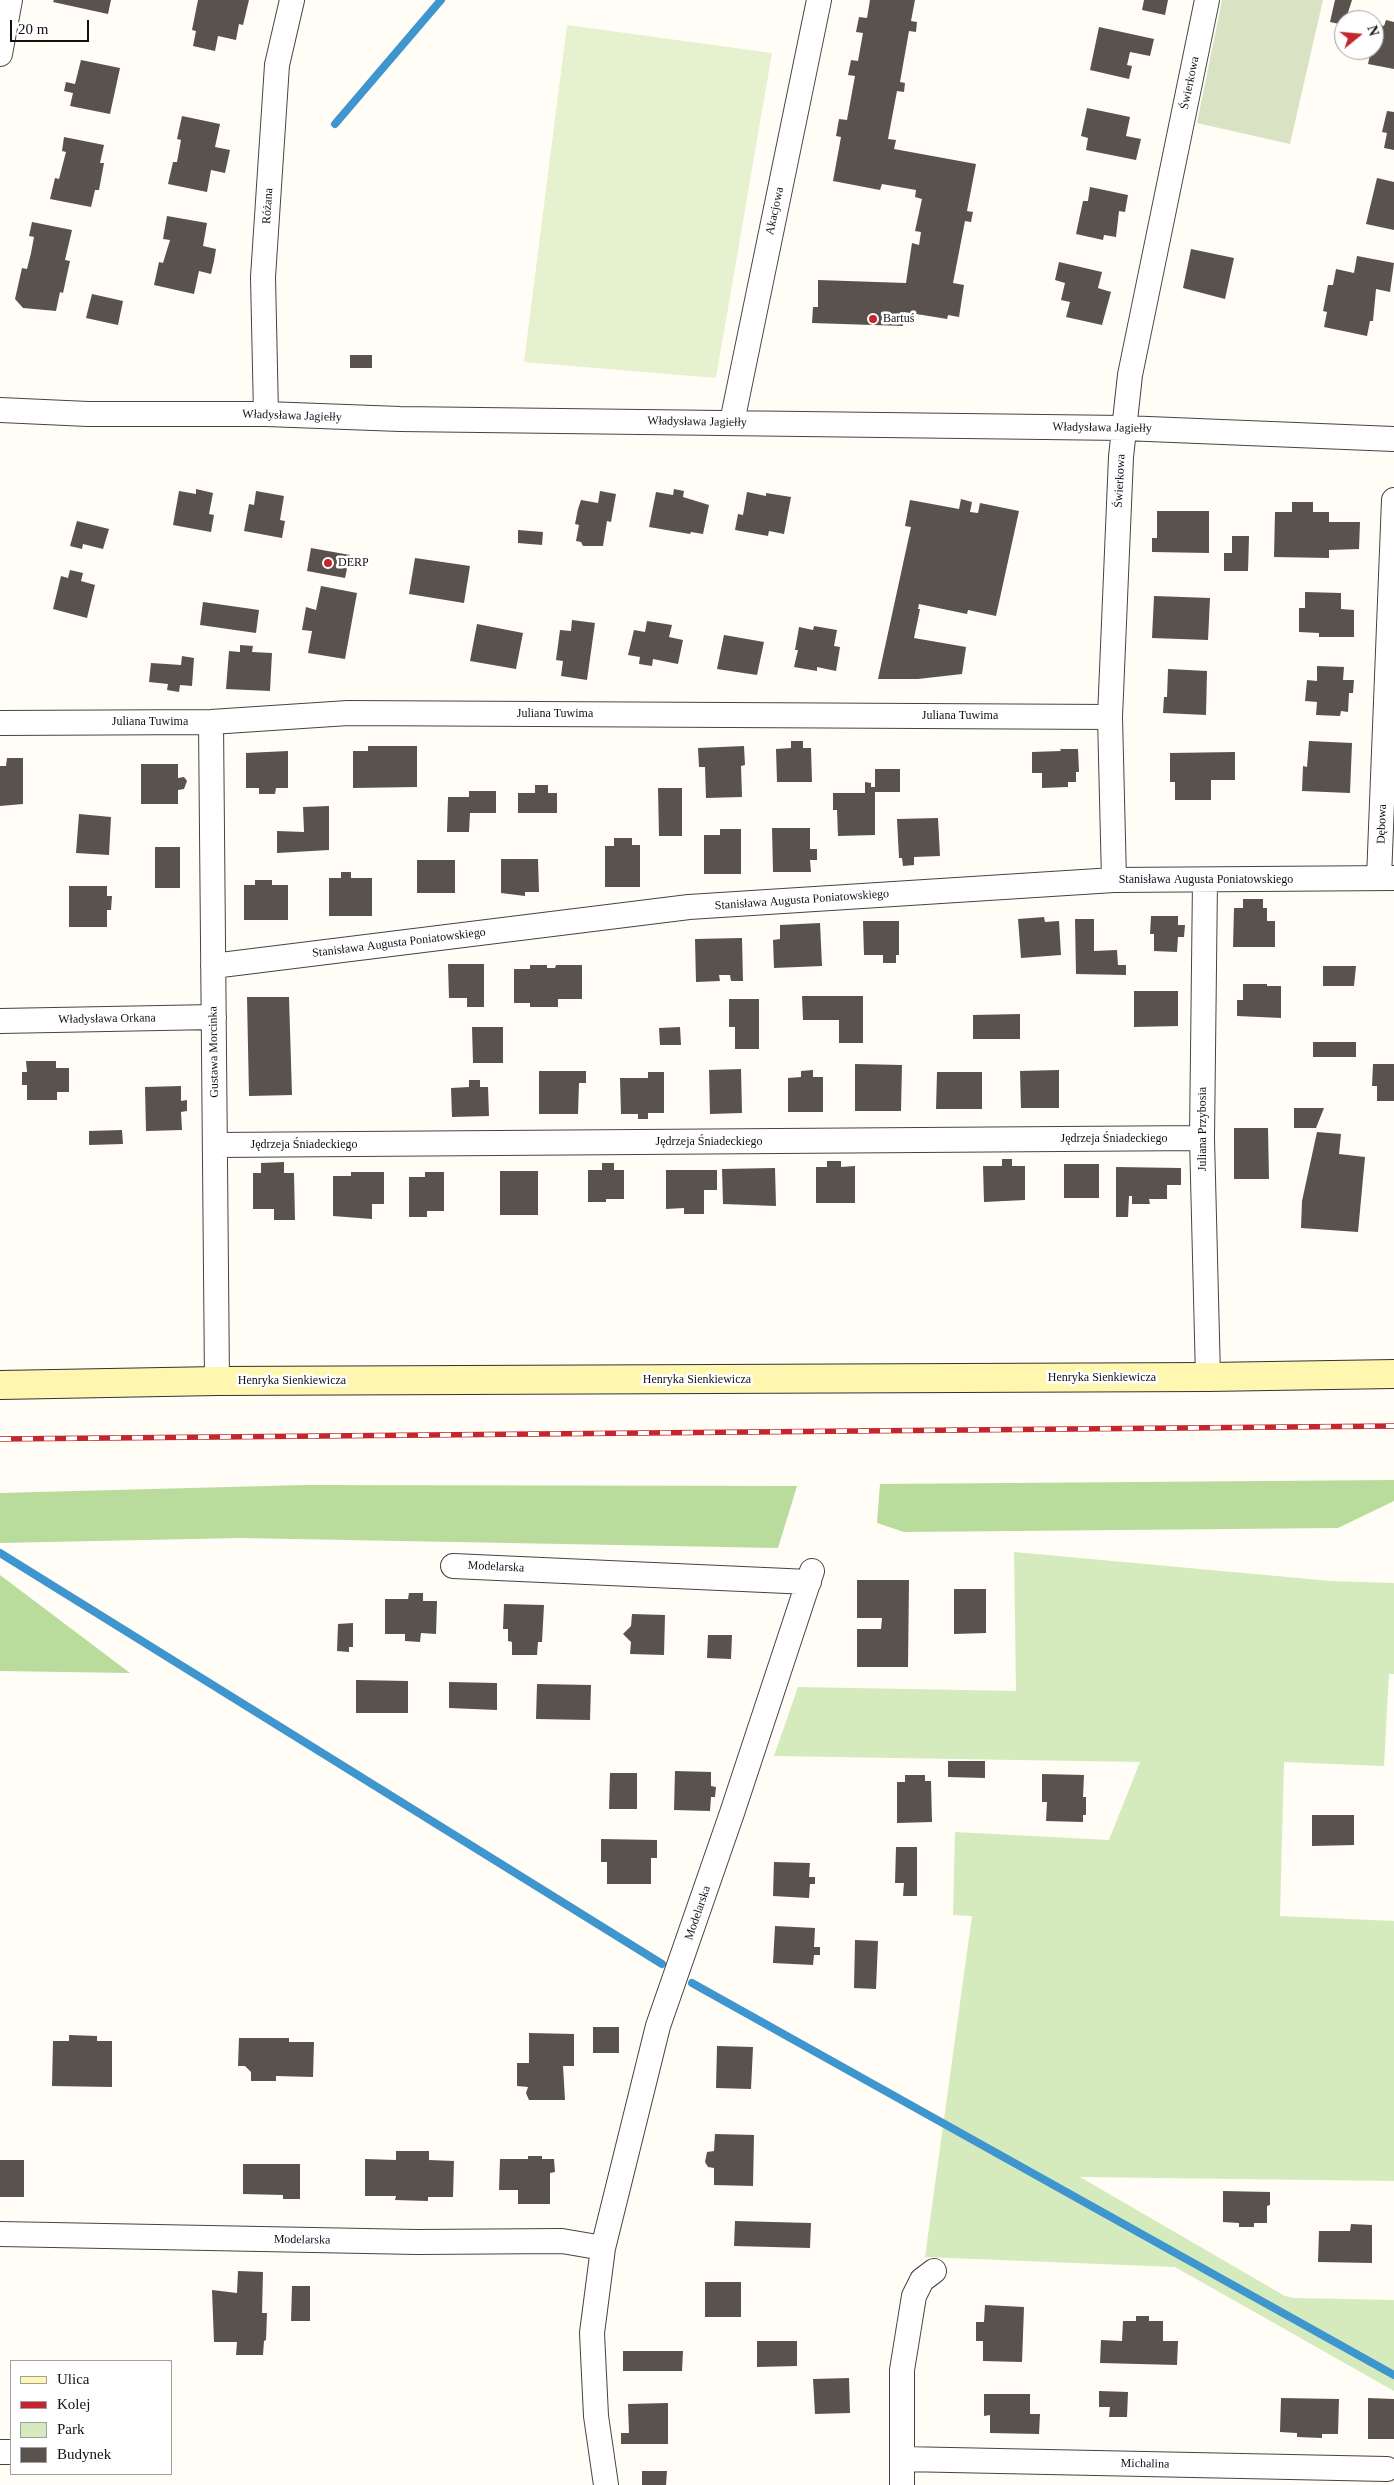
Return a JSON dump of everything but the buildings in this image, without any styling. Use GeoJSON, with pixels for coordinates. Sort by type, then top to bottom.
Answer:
{"type":"FeatureCollection","features":[{"type":"Feature","properties":{"kind":"main road","name":"Henryka Sienkiewicza"},"geometry":{"type":"LineString","coordinates":[[0,1385],[217,1381],[1208,1377],[1394,1374]]}},
{"type":"Feature","properties":{"kind":"street"},"geometry":{"type":"LineString","coordinates":[[0,54],[10,0]]}},
{"type":"Feature","properties":{"kind":"street","name":"Różana"},"geometry":{"type":"LineString","coordinates":[[266,414],[263,277],[277,65],[292,0]]}},
{"type":"Feature","properties":{"kind":"street","name":"Akacjowa"},"geometry":{"type":"LineString","coordinates":[[732,422],[819,0]]}},
{"type":"Feature","properties":{"kind":"street","name":"Świerkowa"},"geometry":{"type":"LineString","coordinates":[[1114,880],[1110,717],[1120,457],[1130,375],[1207,0]]}},
{"type":"Feature","properties":{"kind":"street","name":"Władysława Jagiełły"},"geometry":{"type":"LineString","coordinates":[[0,410],[88,414],[266,414],[400,419],[1124,428],[1394,439]]}},
{"type":"Feature","properties":{"kind":"street","name":"Dębowa"},"geometry":{"type":"LineString","coordinates":[[1387,878],[1394,500]]}},
{"type":"Feature","properties":{"kind":"street","name":"Juliana Tuwima"},"geometry":{"type":"LineString","coordinates":[[0,723],[211,722],[348,713],[1110,717]]}},
{"type":"Feature","properties":{"kind":"street","name":"Gustawa Morcinka"},"geometry":{"type":"LineString","coordinates":[[211,722],[217,1381]]}},
{"type":"Feature","properties":{"kind":"street","name":"Stanisława Augusta Poniatowskiego"},"geometry":{"type":"LineString","coordinates":[[213,966],[689,908],[1114,880],[1387,878]]}},
{"type":"Feature","properties":{"kind":"street","name":"Juliana Przybosia"},"geometry":{"type":"LineString","coordinates":[[1205,880],[1202,1138],[1208,1377]]}},
{"type":"Feature","properties":{"kind":"street","name":"Władysława Orkana"},"geometry":{"type":"LineString","coordinates":[[0,1021],[214,1017]]}},
{"type":"Feature","properties":{"kind":"street","name":"Jędrzeja Śniadeckiego"},"geometry":{"type":"LineString","coordinates":[[215,1146],[1202,1138]]}},
{"type":"Feature","properties":{"kind":"street","name":"Modelarska"},"geometry":{"type":"LineString","coordinates":[[453,1566],[810,1577],[732,1813],[658,2026],[603,2248],[592,2333],[596,2416],[606,2485]]}},
{"type":"Feature","properties":{"kind":"street","name":"Modelarska"},"geometry":{"type":"LineString","coordinates":[[0,2234],[417,2242],[562,2241],[603,2248]]}},
{"type":"Feature","properties":{"kind":"street"},"geometry":{"type":"LineString","coordinates":[[902,2485],[902,2370],[914,2296],[922,2280],[934,2271]]}},
{"type":"Feature","properties":{"kind":"street","name":"Michalina"},"geometry":{"type":"LineString","coordinates":[[902,2459],[1387,2468]]}},
{"type":"Feature","properties":{"kind":"green space"},"geometry":{"type":"Polygon","coordinates":[[[1222,0],[1323,0],[1290,144],[1197,123],[1222,0]]]}},
{"type":"Feature","properties":{"kind":"green space"},"geometry":{"type":"Polygon","coordinates":[[[567,25],[772,53],[716,378],[524,362],[567,25]]]}},
{"type":"Feature","properties":{"kind":"green space"},"geometry":{"type":"Polygon","coordinates":[[[1394,1480],[1394,1501],[1338,1528],[904,1532],[877,1523],[880,1484],[1394,1480]]]}},
{"type":"Feature","properties":{"kind":"green space"},"geometry":{"type":"Polygon","coordinates":[[[305,1485],[797,1486],[778,1548],[240,1538],[0,1543],[0,1493],[305,1485]]]}},
{"type":"Feature","properties":{"kind":"green space"},"geometry":{"type":"Polygon","coordinates":[[[1014,1552],[1331,1581],[1394,1583],[1394,1674],[1389,1674],[1384,1766],[1284,1762],[1280,1916],[1394,1921],[1394,2181],[1080,2177],[1285,2296],[1295,2298],[1394,2300],[1394,2391],[1175,2267],[925,2257],[972,1916],[953,1915],[955,1832],[1109,1840],[1140,1762],[774,1756],[798,1687],[1016,1691],[1014,1552]]]}},
{"type":"Feature","properties":{"kind":"green space"},"geometry":{"type":"Polygon","coordinates":[[[0,1575],[130,1673],[0,1671],[0,1575]]]}},
{"type":"Feature","properties":{"kind":"waterway"},"geometry":{"type":"LineString","coordinates":[[335,124],[441,0]]}},
{"type":"Feature","properties":{"kind":"waterway"},"geometry":{"type":"LineString","coordinates":[[0,1553],[662,1964]]}},
{"type":"Feature","properties":{"kind":"waterway"},"geometry":{"type":"LineString","coordinates":[[692,1983],[1394,2375]]}},
{"type":"Feature","properties":{"kind":"railway"},"geometry":{"type":"LineString","coordinates":[[0,1439],[1394,1426]]}},
{"type":"Feature","properties":{"kind":"place","name":"Bartuś"},"geometry":{"type":"Point","coordinates":[873,319]}},
{"type":"Feature","properties":{"kind":"place","name":"DERP"},"geometry":{"type":"Point","coordinates":[328,563]}}]}
